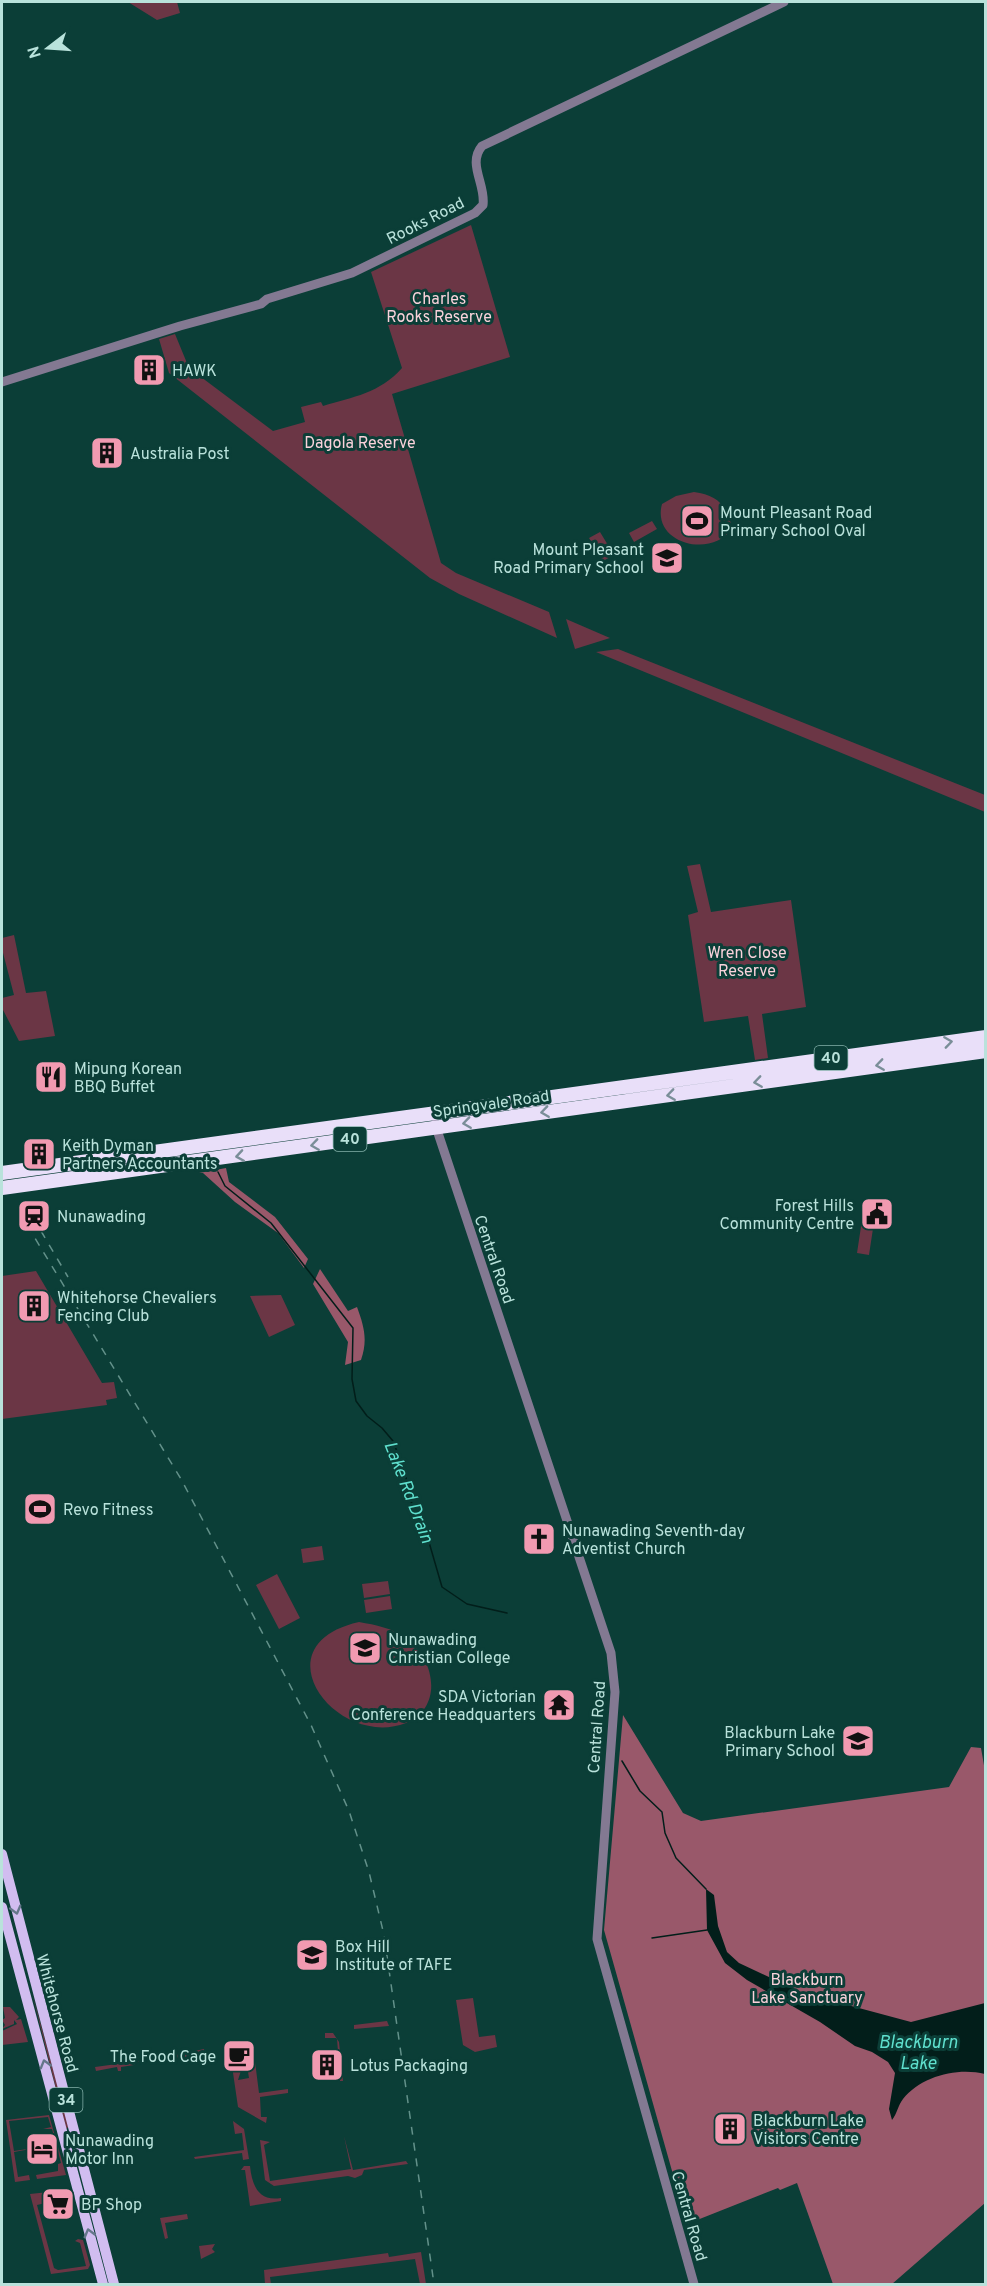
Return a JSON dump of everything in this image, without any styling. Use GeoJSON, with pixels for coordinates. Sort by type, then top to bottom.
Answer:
{"type":"FeatureCollection","features":[{"type":"Feature","properties":{"kind":"highway","name":"Springvale Road"},"geometry":{"type":"LineString","coordinates":[[2,1188],[986,1037]]}},
{"type":"Feature","properties":{"kind":"highway","name":"Springvale Road"},"geometry":{"type":"LineString","coordinates":[[2,1173],[986,1051]]}},
{"type":"Feature","properties":{"kind":"main road","name":"Whitehorse Road"},"geometry":{"type":"LineString","coordinates":[[2,1854],[114,2284]]}},
{"type":"Feature","properties":{"kind":"main road","name":"Whitehorse Road"},"geometry":{"type":"LineString","coordinates":[[2,1907],[102,2284]]}},
{"type":"Feature","properties":{"kind":"main road"},"geometry":{"type":"LineString","coordinates":[[15,1960],[26,1948]]}},
{"type":"Feature","properties":{"kind":"street","name":"Rooks Road"},"geometry":{"type":"LineString","coordinates":[[2,382],[180,326],[261,304],[267,299],[352,273],[375,262],[475,213],[483,205],[484,195],[475,163],[476,152],[482,146],[783,2]]}},
{"type":"Feature","properties":{"kind":"street","name":"Central Road"},"geometry":{"type":"LineString","coordinates":[[434,1121],[613,1662],[615,1692],[597,1939],[694,2284]]}},
{"type":"Feature","properties":{"kind":"green space"},"geometry":{"type":"Polygon","coordinates":[[[128,2],[177,2],[180,13],[157,20],[128,2]]]}},
{"type":"Feature","properties":{"kind":"green space"},"geometry":{"type":"Polygon","coordinates":[[[471,225],[510,357],[392,394],[441,563],[456,573],[549,612],[557,638],[459,594],[430,578],[169,373],[159,339],[175,334],[189,368],[273,431],[305,422],[301,407],[321,402],[323,406],[366,393],[385,383],[402,368],[371,272],[471,225]]]}},
{"type":"Feature","properties":{"kind":"green space","name":"Mount Pleasant Road Primary School Oval"},"geometry":{"type":"Polygon","coordinates":[[[694,492],[715,499],[724,508],[732,528],[723,538],[699,545],[686,543],[674,537],[666,529],[661,518],[662,504],[676,496],[694,492]]]}},
{"type":"Feature","properties":{"kind":"green space"},"geometry":{"type":"Polygon","coordinates":[[[652,521],[657,529],[634,542],[629,533],[652,521]]]}},
{"type":"Feature","properties":{"kind":"green space"},"geometry":{"type":"Polygon","coordinates":[[[600,532],[614,555],[603,561],[589,538],[600,532]]]}},
{"type":"Feature","properties":{"kind":"green space"},"geometry":{"type":"Polygon","coordinates":[[[566,619],[610,638],[575,649],[566,619]]]}},
{"type":"Feature","properties":{"kind":"green space"},"geometry":{"type":"Polygon","coordinates":[[[618,649],[985,795],[985,812],[596,652],[618,649]]]}},
{"type":"Feature","properties":{"kind":"green space","name":"Wren Close Reserve"},"geometry":{"type":"Polygon","coordinates":[[[700,864],[711,912],[791,900],[806,1007],[762,1014],[768,1058],[755,1060],[748,1016],[704,1022],[688,915],[698,912],[687,866],[700,864]]]}},
{"type":"Feature","properties":{"kind":"green space"},"geometry":{"type":"Polygon","coordinates":[[[14,935],[26,993],[46,991],[55,1036],[19,1041],[2,1008],[2,998],[14,995],[2,949],[2,938],[14,935]]]}},
{"type":"Feature","properties":{"kind":"green space"},"geometry":{"type":"Polygon","coordinates":[[[226,1168],[229,1182],[275,1217],[308,1259],[304,1268],[278,1233],[235,1202],[203,1173],[199,1173],[226,1168]]]}},
{"type":"Feature","properties":{"kind":"green space"},"geometry":{"type":"Polygon","coordinates":[[[862,1220],[874,1222],[869,1255],[857,1253],[862,1220]]]}},
{"type":"Feature","properties":{"kind":"green space"},"geometry":{"type":"Polygon","coordinates":[[[320,1269],[348,1311],[357,1307],[364,1333],[361,1360],[345,1365],[348,1342],[313,1284],[320,1269]]]}},
{"type":"Feature","properties":{"kind":"green space"},"geometry":{"type":"Polygon","coordinates":[[[36,1271],[102,1383],[114,1382],[117,1398],[106,1400],[107,1405],[2,1419],[2,1276],[36,1271]]]}},
{"type":"Feature","properties":{"kind":"green space"},"geometry":{"type":"Polygon","coordinates":[[[281,1295],[295,1325],[269,1337],[250,1296],[281,1295]]]}},
{"type":"Feature","properties":{"kind":"green space"},"geometry":{"type":"Polygon","coordinates":[[[322,1546],[324,1560],[303,1563],[301,1549],[322,1546]]]}},
{"type":"Feature","properties":{"kind":"green space"},"geometry":{"type":"Polygon","coordinates":[[[277,1574],[300,1618],[279,1629],[256,1585],[277,1574]]]}},
{"type":"Feature","properties":{"kind":"green space"},"geometry":{"type":"Polygon","coordinates":[[[388,1581],[390,1594],[364,1598],[362,1584],[388,1581]]]}},
{"type":"Feature","properties":{"kind":"green space"},"geometry":{"type":"Polygon","coordinates":[[[390,1596],[392,1609],[366,1613],[364,1600],[390,1596]]]}},
{"type":"Feature","properties":{"kind":"green space"},"geometry":{"type":"Polygon","coordinates":[[[359,1622],[384,1627],[401,1635],[416,1647],[424,1658],[431,1682],[430,1695],[426,1706],[418,1716],[406,1723],[380,1727],[355,1722],[333,1709],[318,1691],[311,1671],[313,1651],[329,1634],[359,1622]]]}},
{"type":"Feature","properties":{"kind":"green space","name":"Blackburn Lake Sanctuary"},"geometry":{"type":"Polygon","coordinates":[[[623,1715],[683,1813],[701,1821],[949,1787],[971,1747],[981,1748],[986,1777],[985,2203],[892,2284],[833,2284],[797,2183],[780,2190],[778,2188],[687,2224],[604,1930],[623,1715]]]}},
{"type":"Feature","properties":{"kind":"green space"},"geometry":{"type":"Polygon","coordinates":[[[32,1993],[69,2126],[66,2129],[32,1993]]]}},
{"type":"Feature","properties":{"kind":"green space"},"geometry":{"type":"Polygon","coordinates":[[[473,1998],[479,2037],[495,2035],[497,2047],[475,2052],[463,2045],[456,2000],[473,1998]]]}},
{"type":"Feature","properties":{"kind":"green space"},"geometry":{"type":"Polygon","coordinates":[[[3,2007],[10,2007],[19,2017],[16,2020],[21,2019],[28,2042],[2,2045],[2,2031],[17,2024],[14,2020],[14,2024],[2,2029],[5,2025],[2,2020],[5,2018],[3,2007]]]}},
{"type":"Feature","properties":{"kind":"green space"},"geometry":{"type":"Polygon","coordinates":[[[387,2021],[389,2026],[354,2029],[354,2025],[387,2021]]]}},
{"type":"Feature","properties":{"kind":"green space"},"geometry":{"type":"Polygon","coordinates":[[[325,2033],[333,2033],[336,2038],[325,2038],[325,2033]]]}},
{"type":"Feature","properties":{"kind":"green space"},"geometry":{"type":"Polygon","coordinates":[[[337,2039],[339,2042],[343,2081],[340,2081],[337,2039]]]}},
{"type":"Feature","properties":{"kind":"green space"},"geometry":{"type":"Polygon","coordinates":[[[243,2044],[241,2050],[232,2053],[235,2061],[241,2062],[245,2058],[238,2080],[249,2078],[246,2060],[252,2059],[250,2049],[247,2050],[246,2045],[253,2046],[259,2093],[288,2089],[288,2093],[260,2097],[261,2117],[267,2117],[266,2123],[238,2107],[227,2045],[243,2044]]]}},
{"type":"Feature","properties":{"kind":"green space"},"geometry":{"type":"Polygon","coordinates":[[[204,2049],[205,2055],[171,2058],[171,2056],[204,2049]]]}},
{"type":"Feature","properties":{"kind":"green space"},"geometry":{"type":"Polygon","coordinates":[[[139,2061],[134,2065],[121,2067],[121,2071],[118,2071],[117,2067],[96,2071],[95,2067],[139,2061]]]}},
{"type":"Feature","properties":{"kind":"green space"},"geometry":{"type":"Polygon","coordinates":[[[49,2115],[66,2175],[37,2179],[36,2175],[58,2171],[58,2164],[61,2163],[52,2129],[43,2129],[51,2127],[48,2117],[9,2121],[14,2151],[47,2146],[14,2152],[18,2177],[29,2175],[30,2180],[15,2182],[6,2120],[49,2115]]]}},
{"type":"Feature","properties":{"kind":"green space"},"geometry":{"type":"Polygon","coordinates":[[[233,2121],[244,2129],[249,2159],[243,2160],[242,2153],[195,2159],[194,2157],[244,2150],[242,2133],[235,2134],[233,2121]]]}},
{"type":"Feature","properties":{"kind":"green space"},"geometry":{"type":"Polygon","coordinates":[[[344,2136],[353,2170],[406,2161],[408,2164],[364,2170],[362,2175],[355,2178],[348,2176],[274,2186],[265,2180],[260,2140],[270,2142],[264,2145],[270,2181],[351,2169],[344,2136]]]}},
{"type":"Feature","properties":{"kind":"green space"},"geometry":{"type":"Polygon","coordinates":[[[244,2166],[250,2166],[252,2180],[262,2195],[273,2199],[281,2198],[281,2201],[250,2206],[245,2170],[241,2170],[244,2166]]]}},
{"type":"Feature","properties":{"kind":"green space"},"geometry":{"type":"Polygon","coordinates":[[[67,2190],[73,2200],[64,2203],[63,2199],[37,2205],[54,2268],[58,2270],[86,2266],[80,2243],[75,2241],[78,2239],[83,2240],[90,2265],[88,2269],[51,2274],[30,2194],[67,2190]]]}},
{"type":"Feature","properties":{"kind":"green space"},"geometry":{"type":"Polygon","coordinates":[[[187,2214],[188,2219],[165,2223],[168,2238],[165,2239],[160,2218],[187,2214]]]}},
{"type":"Feature","properties":{"kind":"green space"},"geometry":{"type":"Polygon","coordinates":[[[215,2244],[212,2249],[215,2252],[201,2259],[199,2246],[215,2244]]]}},
{"type":"Feature","properties":{"kind":"green space"},"geometry":{"type":"Polygon","coordinates":[[[421,2252],[426,2284],[420,2284],[415,2259],[270,2277],[271,2284],[265,2284],[264,2270],[388,2253],[389,2257],[421,2252]]]}},
{"type":"Feature","properties":{"kind":"water","name":"Blackburn Lake"},"geometry":{"type":"Polygon","coordinates":[[[706,1889],[714,1895],[718,1926],[727,1952],[739,1963],[803,1993],[911,2022],[985,2003],[985,2074],[952,2073],[930,2079],[920,2084],[903,2099],[892,2120],[889,2109],[895,2073],[888,2062],[872,2052],[855,2046],[820,2022],[747,1980],[725,1963],[707,1930],[706,1889]]]}},
{"type":"Feature","properties":{"kind":"waterway","name":"Lake Rd Drain"},"geometry":{"type":"LineString","coordinates":[[218,1172],[225,1186],[271,1223],[353,1328],[352,1379],[356,1401],[367,1416],[393,1441],[406,1475],[407,1496],[422,1518],[442,1587],[467,1604],[507,1613]]}},
{"type":"Feature","properties":{"kind":"waterway","name":"Lake Rd Drain"},"geometry":{"type":"LineString","coordinates":[[622,1761],[640,1791],[662,1812],[665,1833],[676,1858],[706,1889]]}},
{"type":"Feature","properties":{"kind":"waterway"},"geometry":{"type":"LineString","coordinates":[[652,1938],[707,1930]]}},
{"type":"Feature","properties":{"kind":"railway"},"geometry":{"type":"LineString","coordinates":[[27,1225],[181,1479],[311,1725],[349,1811],[369,1872],[384,1935],[434,2284]]}},
{"type":"Feature","properties":{"kind":"railway"},"geometry":{"type":"LineString","coordinates":[[41,1231],[68,1277]]}},
{"type":"Feature","properties":{"kind":"place","name":"HAWK"},"geometry":{"type":"Point","coordinates":[149,370]}},
{"type":"Feature","properties":{"kind":"place","name":"Australia Post"},"geometry":{"type":"Point","coordinates":[107,453]}},
{"type":"Feature","properties":{"kind":"place","name":"Mount Pleasant Road Primary School Oval"},"geometry":{"type":"Point","coordinates":[697,521]}},
{"type":"Feature","properties":{"kind":"place","name":"Mount Pleasant Road Primary School"},"geometry":{"type":"Point","coordinates":[667,558]}},
{"type":"Feature","properties":{"kind":"place","name":"Mipung Korean BBQ Buffet"},"geometry":{"type":"Point","coordinates":[51,1077]}},
{"type":"Feature","properties":{"kind":"place","name":"Keith Dyman Partners Accountants"},"geometry":{"type":"Point","coordinates":[39,1154]}},
{"type":"Feature","properties":{"kind":"place","name":"Forest Hills Community Centre"},"geometry":{"type":"Point","coordinates":[877,1214]}},
{"type":"Feature","properties":{"kind":"place","name":"Nunawading"},"geometry":{"type":"Point","coordinates":[34,1216]}},
{"type":"Feature","properties":{"kind":"place","name":"Whitehorse Chevaliers Fencing Club"},"geometry":{"type":"Point","coordinates":[34,1306]}},
{"type":"Feature","properties":{"kind":"place","name":"Revo Fitness"},"geometry":{"type":"Point","coordinates":[40,1509]}},
{"type":"Feature","properties":{"kind":"place","name":"Nunawading Seventh-day Adventist Church"},"geometry":{"type":"Point","coordinates":[539,1539]}},
{"type":"Feature","properties":{"kind":"place","name":"Nunawading Christian College"},"geometry":{"type":"Point","coordinates":[365,1648]}},
{"type":"Feature","properties":{"kind":"place","name":"SDA Victorian Conference Headquarters"},"geometry":{"type":"Point","coordinates":[559,1705]}},
{"type":"Feature","properties":{"kind":"place","name":"Blackburn Lake Primary School"},"geometry":{"type":"Point","coordinates":[858,1741]}},
{"type":"Feature","properties":{"kind":"place","name":"Box Hill Institute of TAFE"},"geometry":{"type":"Point","coordinates":[312,1955]}},
{"type":"Feature","properties":{"kind":"place","name":"The Food Cage"},"geometry":{"type":"Point","coordinates":[239,2056]}},
{"type":"Feature","properties":{"kind":"place","name":"Lotus Packaging"},"geometry":{"type":"Point","coordinates":[327,2065]}},
{"type":"Feature","properties":{"kind":"place","name":"Blackburn Lake Visitors Centre"},"geometry":{"type":"Point","coordinates":[730,2129]}},
{"type":"Feature","properties":{"kind":"place","name":"Nunawading Motor Inn"},"geometry":{"type":"Point","coordinates":[42,2149]}},
{"type":"Feature","properties":{"kind":"place","name":"BP Shop"},"geometry":{"type":"Point","coordinates":[58,2204]}},
{"type":"Feature","properties":{"kind":"park label","name":"Charles Rooks Reserve"},"geometry":{"type":"Point","coordinates":[439,307]}},
{"type":"Feature","properties":{"kind":"park label","name":"Dagola Reserve"},"geometry":{"type":"Point","coordinates":[360,442]}}]}
